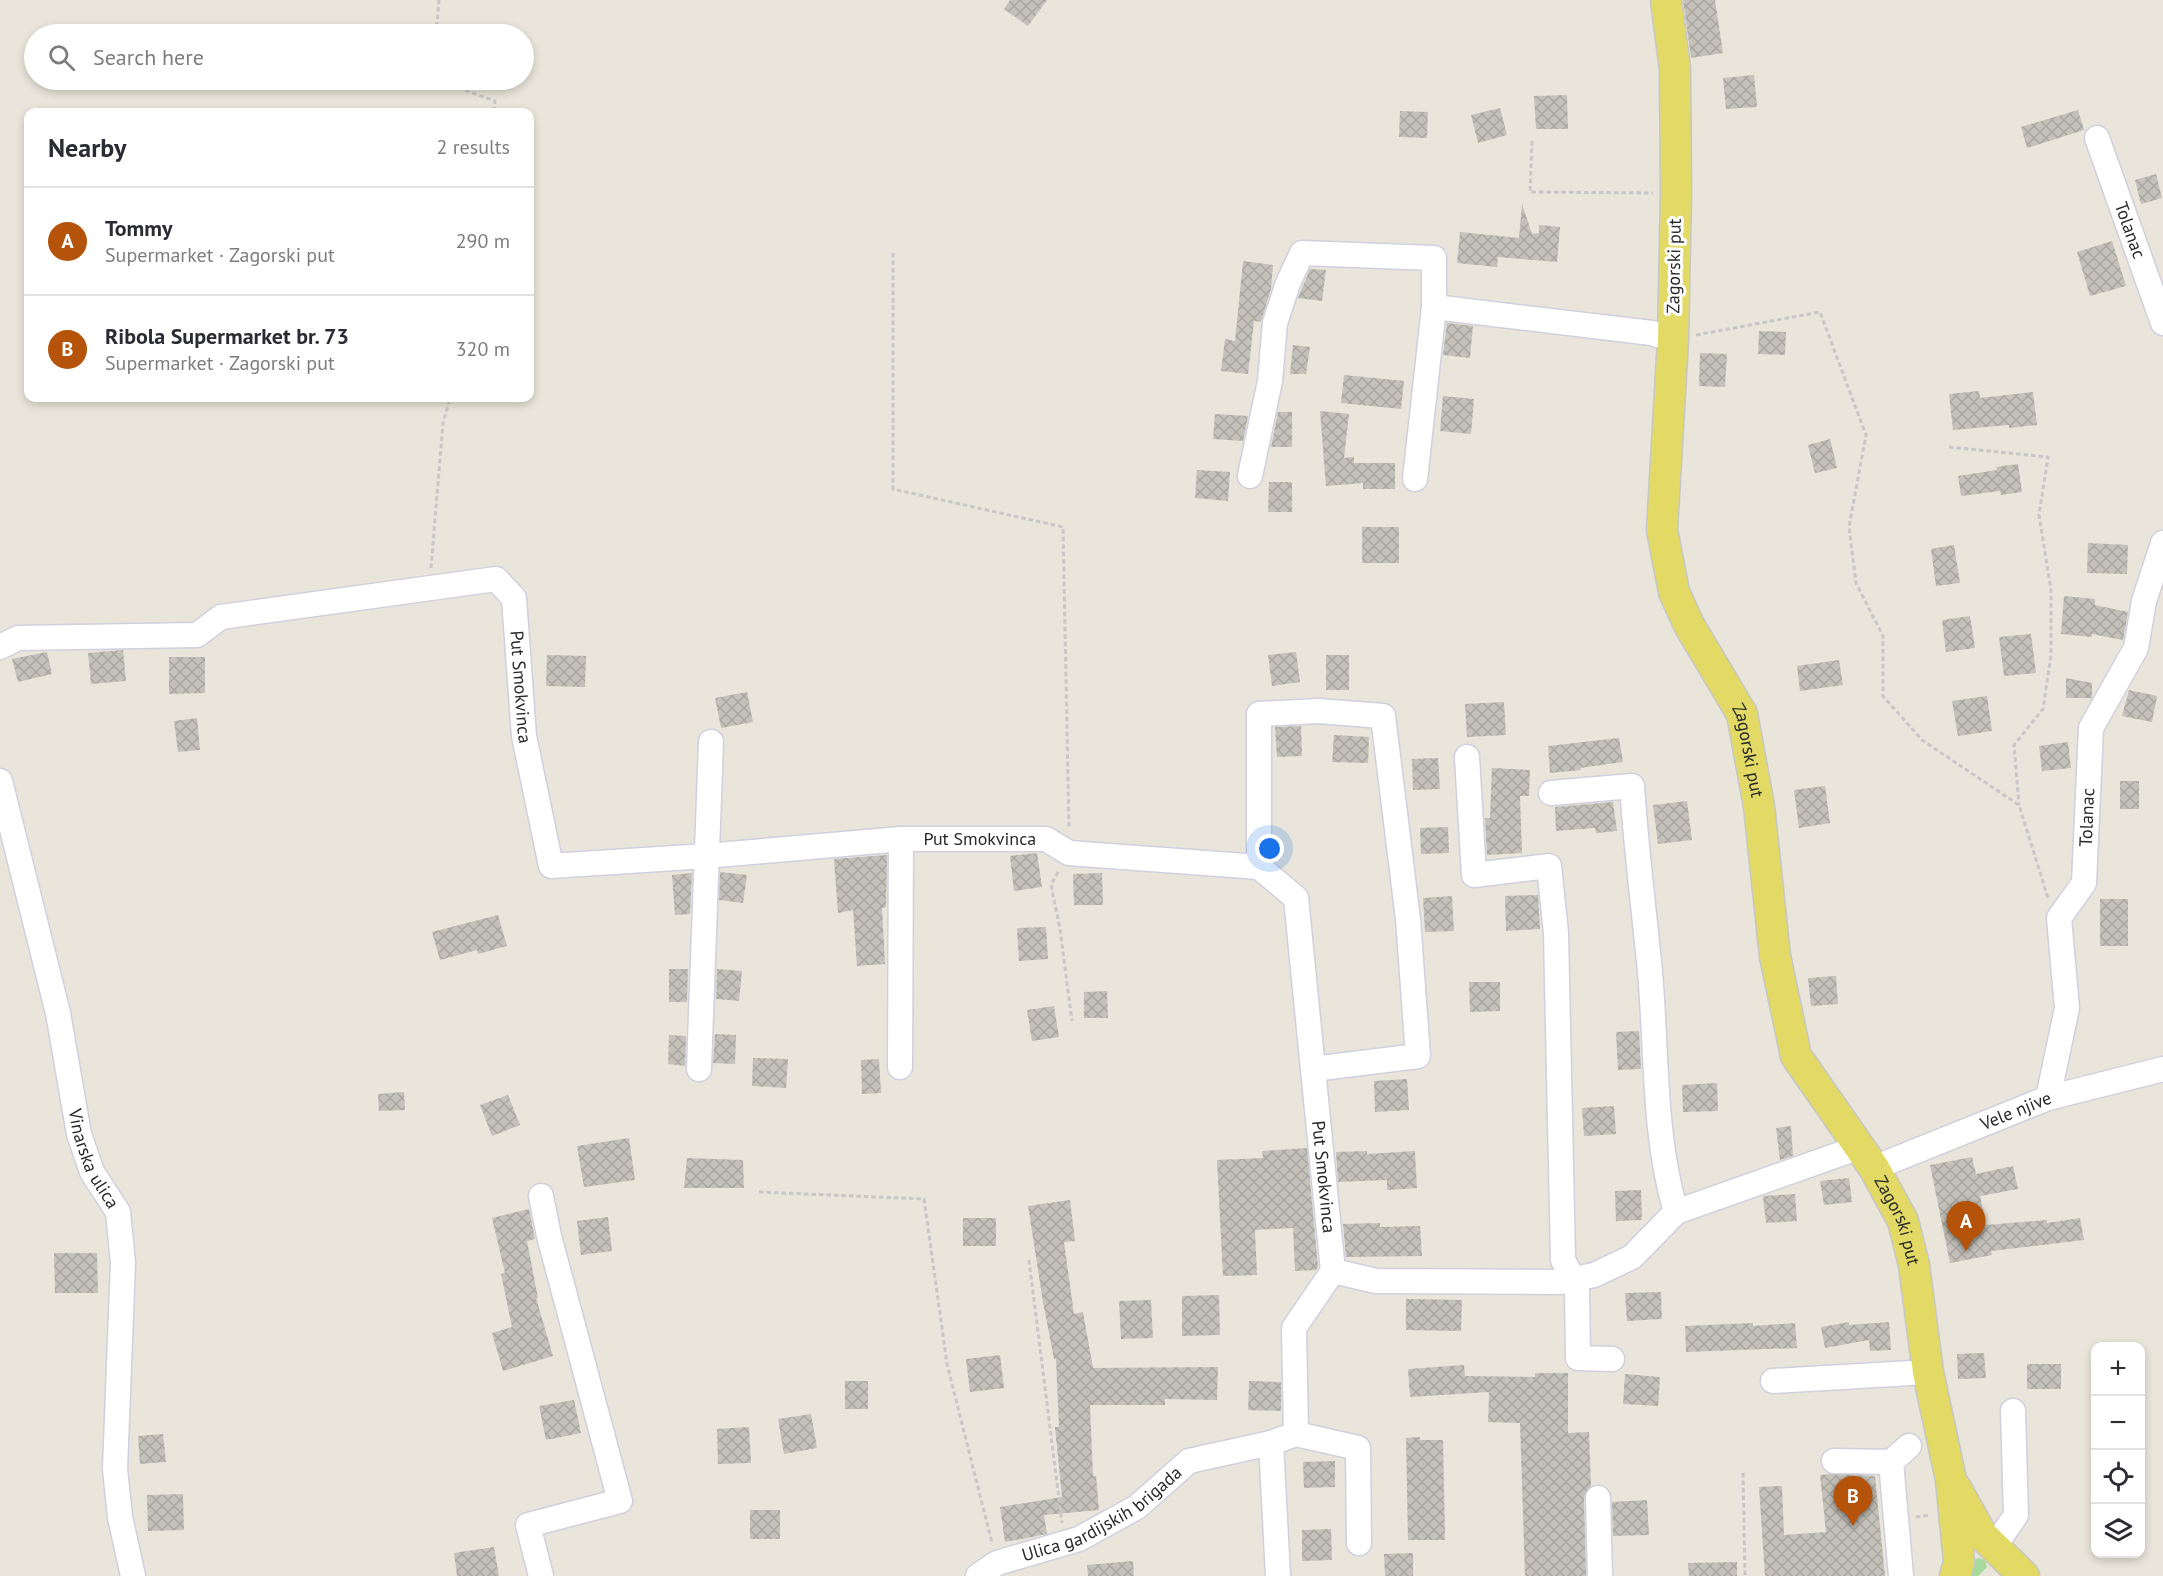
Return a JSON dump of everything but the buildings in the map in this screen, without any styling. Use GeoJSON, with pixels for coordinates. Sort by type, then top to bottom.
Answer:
{"type":"FeatureCollection","features":[{"type":"Feature","properties":{"kind":"main road","name":"Zagorski put"},"geometry":{"type":"LineString","coordinates":[[1666,0],[1675,69],[1676,193],[1673,339],[1662,530],[1674,592],[1689,624],[1742,714],[1759,806],[1775,956],[1796,1056],[1867,1158],[1903,1221],[1914,1265],[1928,1372],[1952,1480]]}},
{"type":"Feature","properties":{"kind":"main road"},"geometry":{"type":"LineString","coordinates":[[1952,1480],[2000,1559],[1957,1569],[1952,1480]]}},
{"type":"Feature","properties":{"kind":"street","name":"Tolanac"},"geometry":{"type":"LineString","coordinates":[[2097,138],[2163,323]]}},
{"type":"Feature","properties":{"kind":"street"},"geometry":{"type":"LineString","coordinates":[[1250,476],[1270,381],[1275,323],[1288,283],[1302,253],[1434,258],[1434,307],[1415,479]]}},
{"type":"Feature","properties":{"kind":"street"},"geometry":{"type":"LineString","coordinates":[[1434,307],[1652,333],[1673,339]]}},
{"type":"Feature","properties":{"kind":"street","name":"Tolanac"},"geometry":{"type":"LineString","coordinates":[[2059,918],[2084,883],[2091,728],[2136,648],[2144,602],[2163,543]]}},
{"type":"Feature","properties":{"kind":"street","name":"Put Smokvinca"},"geometry":{"type":"LineString","coordinates":[[0,647],[18,638],[197,635],[221,617],[496,579],[514,598],[524,736],[551,866],[706,856],[901,839],[1046,839],[1069,853],[1259,867],[1296,898],[1333,1271]]}},
{"type":"Feature","properties":{"kind":"street"},"geometry":{"type":"LineString","coordinates":[[1259,867],[1259,714],[1317,711],[1383,716],[1408,919],[1418,1056],[1313,1070]]}},
{"type":"Feature","properties":{"kind":"street"},"geometry":{"type":"LineString","coordinates":[[699,1069],[711,742]]}},
{"type":"Feature","properties":{"kind":"street"},"geometry":{"type":"LineString","coordinates":[[1467,757],[1474,875],[1549,866],[1556,933],[1563,1260],[1577,1287],[1578,1358],[1612,1359]]}},
{"type":"Feature","properties":{"kind":"street","name":"Vinarska ulica"},"geometry":{"type":"LineString","coordinates":[[0,781],[58,1013],[80,1134],[92,1172],[118,1212],[123,1263],[115,1469],[120,1517],[133,1576]]}},
{"type":"Feature","properties":{"kind":"street"},"geometry":{"type":"LineString","coordinates":[[1551,793],[1632,786],[1636,849],[1650,972],[1658,1096],[1669,1189],[1676,1212]]}},
{"type":"Feature","properties":{"kind":"street"},"geometry":{"type":"LineString","coordinates":[[900,1067],[903,929],[901,839]]}},
{"type":"Feature","properties":{"kind":"street"},"geometry":{"type":"LineString","coordinates":[[2048,1098],[2067,1008],[2059,918]]}},
{"type":"Feature","properties":{"kind":"street","name":"Vele njive"},"geometry":{"type":"LineString","coordinates":[[1867,1158],[2048,1098],[2163,1069]]}},
{"type":"Feature","properties":{"kind":"street"},"geometry":{"type":"LineString","coordinates":[[1359,1543],[1358,1448],[1296,1434],[1293,1328],[1333,1271],[1376,1281],[1561,1282],[1594,1275],[1632,1257],[1676,1212],[1867,1158]]}},
{"type":"Feature","properties":{"kind":"street"},"geometry":{"type":"LineString","coordinates":[[541,1196],[549,1236],[620,1501],[528,1525],[541,1576]]}},
{"type":"Feature","properties":{"kind":"street"},"geometry":{"type":"LineString","coordinates":[[1773,1381],[1928,1372]]}},
{"type":"Feature","properties":{"kind":"street"},"geometry":{"type":"LineString","coordinates":[[2000,1559],[2016,1515],[2013,1411]]}},
{"type":"Feature","properties":{"kind":"street","name":"Ulica gardijskih brigada"},"geometry":{"type":"LineString","coordinates":[[988,1570],[1079,1539],[1137,1507],[1189,1461],[1271,1443],[1296,1434]]}},
{"type":"Feature","properties":{"kind":"street"},"geometry":{"type":"LineString","coordinates":[[1271,1443],[1278,1576]]}},
{"type":"Feature","properties":{"kind":"street"},"geometry":{"type":"LineString","coordinates":[[1834,1461],[1891,1462],[1909,1446]]}},
{"type":"Feature","properties":{"kind":"street"},"geometry":{"type":"LineString","coordinates":[[1891,1462],[1901,1576]]}},
{"type":"Feature","properties":{"kind":"street"},"geometry":{"type":"LineString","coordinates":[[1598,1498],[1600,1576]]}},
{"type":"Feature","properties":{"kind":"path"},"geometry":{"type":"LineString","coordinates":[[437,24],[439,0]]}},
{"type":"Feature","properties":{"kind":"path"},"geometry":{"type":"LineString","coordinates":[[465,90],[495,101],[494,108]]}},
{"type":"Feature","properties":{"kind":"path"},"geometry":{"type":"LineString","coordinates":[[1532,141],[1530,192],[1676,193]]}},
{"type":"Feature","properties":{"kind":"path"},"geometry":{"type":"LineString","coordinates":[[893,253],[893,489],[1063,527],[1069,853],[1050,885],[1060,929],[1072,1021]]}},
{"type":"Feature","properties":{"kind":"path"},"geometry":{"type":"LineString","coordinates":[[1673,339],[1820,312],[1866,435],[1849,527],[1856,583],[1883,636],[1883,696],[1922,740],[2019,805]]}},
{"type":"Feature","properties":{"kind":"path"},"geometry":{"type":"LineString","coordinates":[[429,588],[443,423],[449,402]]}},
{"type":"Feature","properties":{"kind":"path"},"geometry":{"type":"LineString","coordinates":[[1949,447],[2048,457],[2039,515],[2051,590],[2051,655],[2043,708],[2014,745],[2019,805],[2051,907],[2059,918]]}},
{"type":"Feature","properties":{"kind":"path"},"geometry":{"type":"LineString","coordinates":[[759,1192],[924,1199],[947,1364],[988,1570]]}},
{"type":"Feature","properties":{"kind":"path"},"geometry":{"type":"LineString","coordinates":[[1029,1260],[1066,1543]]}},
{"type":"Feature","properties":{"kind":"path"},"geometry":{"type":"LineString","coordinates":[[1743,1473],[1745,1576]]}},
{"type":"Feature","properties":{"kind":"path"},"geometry":{"type":"LineString","coordinates":[[1919,1516],[1932,1515]]}},
{"type":"Feature","properties":{"kind":"green space"},"geometry":{"type":"Polygon","coordinates":[[[1979,1558],[1985,1560],[1987,1567],[1978,1576],[1960,1576],[1973,1560],[1979,1558]]]}},
{"type":"Feature","properties":{"kind":"place","name":"Tommy"},"geometry":{"type":"Point","coordinates":[1966,1251]}},
{"type":"Feature","properties":{"kind":"place","name":"Ribola Supermarket br. 73"},"geometry":{"type":"Point","coordinates":[1853,1526]}}]}
